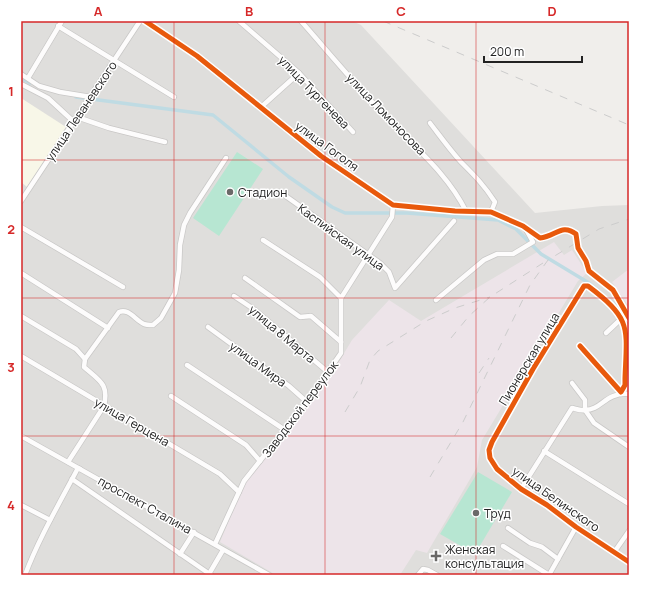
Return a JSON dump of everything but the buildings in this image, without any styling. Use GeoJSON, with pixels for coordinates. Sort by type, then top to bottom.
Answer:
{"type":"FeatureCollection","features":[{"type":"Feature","properties":{"kind":"street"},"geometry":{"type":"LineString","coordinates":[[28,78],[62,21]]}},
{"type":"Feature","properties":{"kind":"street","name":"улица Леваневского"},"geometry":{"type":"LineString","coordinates":[[21,201],[90,99],[140,21]]}},
{"type":"Feature","properties":{"kind":"street","name":"улица Гоголя"},"geometry":{"type":"LineString","coordinates":[[145,21],[196,56],[321,156],[393,207],[491,212],[523,226],[540,238],[548,237],[565,228],[569,228],[576,234],[578,248],[586,261],[589,271],[613,290],[629,318]]}},
{"type":"Feature","properties":{"kind":"street","name":"улица Тургенева"},"geometry":{"type":"LineString","coordinates":[[239,21],[299,73],[353,132]]}},
{"type":"Feature","properties":{"kind":"street","name":"улица Ломоносова"},"geometry":{"type":"LineString","coordinates":[[301,21],[390,121],[444,176],[460,198],[466,211]]}},
{"type":"Feature","properties":{"kind":"street"},"geometry":{"type":"LineString","coordinates":[[58,26],[114,62],[174,97]]}},
{"type":"Feature","properties":{"kind":"street"},"geometry":{"type":"LineString","coordinates":[[260,108],[299,73]]}},
{"type":"Feature","properties":{"kind":"street"},"geometry":{"type":"LineString","coordinates":[[21,74],[39,86],[90,99]]}},
{"type":"Feature","properties":{"kind":"street"},"geometry":{"type":"LineString","coordinates":[[21,84],[48,98],[74,122]]}},
{"type":"Feature","properties":{"kind":"street"},"geometry":{"type":"LineString","coordinates":[[77,117],[109,128],[165,142]]}},
{"type":"Feature","properties":{"kind":"street"},"geometry":{"type":"LineString","coordinates":[[430,123],[461,162],[476,176],[495,202],[491,212]]}},
{"type":"Feature","properties":{"kind":"street"},"geometry":{"type":"LineString","coordinates":[[68,462],[104,406],[106,396],[106,387],[84,367],[85,359],[119,312],[123,310],[144,324],[153,325],[161,318],[175,293],[179,270],[180,245],[184,225],[190,213],[226,158]]}},
{"type":"Feature","properties":{"kind":"street","name":"Каспийская улица"},"geometry":{"type":"LineString","coordinates":[[280,192],[389,272],[395,288],[454,221]]}},
{"type":"Feature","properties":{"kind":"street"},"geometry":{"type":"LineString","coordinates":[[263,240],[320,277],[341,298],[383,232],[392,215],[393,207]]}},
{"type":"Feature","properties":{"kind":"street"},"geometry":{"type":"LineString","coordinates":[[436,300],[484,260],[497,254],[513,254],[533,242],[523,226]]}},
{"type":"Feature","properties":{"kind":"street"},"geometry":{"type":"LineString","coordinates":[[21,227],[123,288]]}},
{"type":"Feature","properties":{"kind":"street"},"geometry":{"type":"LineString","coordinates":[[21,273],[108,328]]}},
{"type":"Feature","properties":{"kind":"street"},"geometry":{"type":"LineString","coordinates":[[245,278],[300,317],[310,316],[340,339],[341,343]]}},
{"type":"Feature","properties":{"kind":"street","name":"Пионерская улица"},"geometry":{"type":"LineString","coordinates":[[492,442],[533,369],[584,286],[588,286],[603,298],[622,318]]}},
{"type":"Feature","properties":{"kind":"street","name":"улица 8 Марта"},"geometry":{"type":"LineString","coordinates":[[234,296],[255,310],[328,374]]}},
{"type":"Feature","properties":{"kind":"street","name":"Заводской переулок"},"geometry":{"type":"LineString","coordinates":[[215,544],[244,481],[307,402],[328,374],[341,353],[341,298]]}},
{"type":"Feature","properties":{"kind":"street"},"geometry":{"type":"LineString","coordinates":[[21,316],[76,349],[85,359]]}},
{"type":"Feature","properties":{"kind":"street"},"geometry":{"type":"LineString","coordinates":[[606,333],[622,318],[625,324],[626,348],[625,393]]}},
{"type":"Feature","properties":{"kind":"street","name":"улица Мира"},"geometry":{"type":"LineString","coordinates":[[208,327],[289,386],[307,402]]}},
{"type":"Feature","properties":{"kind":"street"},"geometry":{"type":"LineString","coordinates":[[580,346],[625,393]]}},
{"type":"Feature","properties":{"kind":"street","name":"улица Герцена"},"geometry":{"type":"LineString","coordinates":[[21,356],[220,474],[239,492]]}},
{"type":"Feature","properties":{"kind":"street"},"geometry":{"type":"LineString","coordinates":[[187,365],[285,430]]}},
{"type":"Feature","properties":{"kind":"street"},"geometry":{"type":"LineString","coordinates":[[572,382],[584,400],[585,410],[594,423],[629,447]]}},
{"type":"Feature","properties":{"kind":"street"},"geometry":{"type":"LineString","coordinates":[[521,489],[572,408],[585,410],[625,393]]}},
{"type":"Feature","properties":{"kind":"street"},"geometry":{"type":"LineString","coordinates":[[171,396],[246,445],[260,462]]}},
{"type":"Feature","properties":{"kind":"street","name":"проспект Сталина"},"geometry":{"type":"LineString","coordinates":[[21,436],[269,575]]}},
{"type":"Feature","properties":{"kind":"street","name":"улица Белинского"},"geometry":{"type":"LineString","coordinates":[[492,442],[489,450],[490,458],[497,469],[521,489],[547,505],[576,527],[629,562]]}},
{"type":"Feature","properties":{"kind":"street"},"geometry":{"type":"LineString","coordinates":[[544,451],[629,504]]}},
{"type":"Feature","properties":{"kind":"street"},"geometry":{"type":"LineString","coordinates":[[25,575],[34,551],[50,520],[78,468],[80,469]]}},
{"type":"Feature","properties":{"kind":"street","name":"проспект Сталина"},"geometry":{"type":"LineString","coordinates":[[72,479],[210,574]]}},
{"type":"Feature","properties":{"kind":"street"},"geometry":{"type":"LineString","coordinates":[[21,505],[50,520]]}},
{"type":"Feature","properties":{"kind":"street"},"geometry":{"type":"LineString","coordinates":[[503,546],[549,575],[576,527]]}},
{"type":"Feature","properties":{"kind":"street"},"geometry":{"type":"LineString","coordinates":[[508,528],[530,543],[542,547],[558,559]]}},
{"type":"Feature","properties":{"kind":"street"},"geometry":{"type":"LineString","coordinates":[[614,551],[629,531]]}},
{"type":"Feature","properties":{"kind":"street"},"geometry":{"type":"LineString","coordinates":[[180,554],[194,532]]}},
{"type":"Feature","properties":{"kind":"street"},"geometry":{"type":"LineString","coordinates":[[210,574],[223,550]]}},
{"type":"Feature","properties":{"kind":"street"},"geometry":{"type":"LineString","coordinates":[[418,575],[423,570],[428,570],[437,575]]}},
{"type":"Feature","properties":{"kind":"shaded area"},"geometry":{"type":"Polygon","coordinates":[[[21,21],[352,21],[361,25],[535,213],[602,206],[629,205],[629,575],[21,575],[21,21]]]}},
{"type":"Feature","properties":{"kind":"shaded area"},"geometry":{"type":"Polygon","coordinates":[[[21,98],[66,127],[27,187],[21,182],[21,98]]]}},
{"type":"Feature","properties":{"kind":"shaded area"},"geometry":{"type":"Polygon","coordinates":[[[554,242],[564,255],[572,250],[587,273],[578,281],[482,440],[477,467],[427,553],[416,550],[400,575],[276,575],[220,542],[244,484],[331,375],[352,340],[389,300],[421,321],[554,242]]]}},
{"type":"Feature","properties":{"kind":"shaded area"},"geometry":{"type":"Polygon","coordinates":[[[629,269],[629,307],[612,282],[629,269]]]}},
{"type":"Feature","properties":{"kind":"green space","name":"Стадион"},"geometry":{"type":"Polygon","coordinates":[[[237,152],[263,169],[219,236],[193,218],[237,152]]]}},
{"type":"Feature","properties":{"kind":"green space","name":"Труд"},"geometry":{"type":"Polygon","coordinates":[[[478,472],[512,492],[475,554],[440,534],[478,472]]]}},
{"type":"Feature","properties":{"kind":"waterway"},"geometry":{"type":"LineString","coordinates":[[21,78],[30,83]]}},
{"type":"Feature","properties":{"kind":"waterway"},"geometry":{"type":"LineString","coordinates":[[76,97],[213,115],[289,177],[332,207],[345,213],[407,213],[498,220],[516,229],[541,254],[589,283],[615,305],[629,328]]}},
{"type":"Feature","properties":{"kind":"railway"},"geometry":{"type":"LineString","coordinates":[[383,21],[629,125]]}},
{"type":"Feature","properties":{"kind":"railway"},"geometry":{"type":"LineString","coordinates":[[430,477],[463,422],[530,285],[548,260],[599,229],[629,219]]}},
{"type":"Feature","properties":{"kind":"railway"},"geometry":{"type":"LineString","coordinates":[[451,338],[469,316],[490,297],[543,263]]}},
{"type":"Feature","properties":{"kind":"railway"},"geometry":{"type":"LineString","coordinates":[[345,412],[360,387],[370,360],[378,351],[426,321],[455,308],[490,297]]}},
{"type":"Feature","properties":{"kind":"railway"},"geometry":{"type":"LineString","coordinates":[[479,373],[489,358]]}},
{"type":"Feature","properties":{"kind":"cycle path"},"geometry":{"type":"LineString","coordinates":[[145,21],[197,56],[321,156],[393,205],[455,211],[491,212],[523,226],[540,238],[563,230],[571,231],[576,234],[578,248],[586,261],[589,271],[613,290],[629,318]]}},
{"type":"Feature","properties":{"kind":"cycle path"},"geometry":{"type":"LineString","coordinates":[[580,346],[621,392],[625,385],[626,335],[624,325],[620,316],[613,307],[588,286],[584,286],[533,369],[492,442],[489,450],[490,458],[497,469],[521,489],[547,505],[576,527],[629,562]]}},
{"type":"Feature","properties":{"kind":"place","name":"Стадион"},"geometry":{"type":"Point","coordinates":[230,192]}},
{"type":"Feature","properties":{"kind":"place","name":"Труд"},"geometry":{"type":"Point","coordinates":[476,513]}},
{"type":"Feature","properties":{"kind":"place","name":"Женская консультация"},"geometry":{"type":"Point","coordinates":[436,556]}}]}
